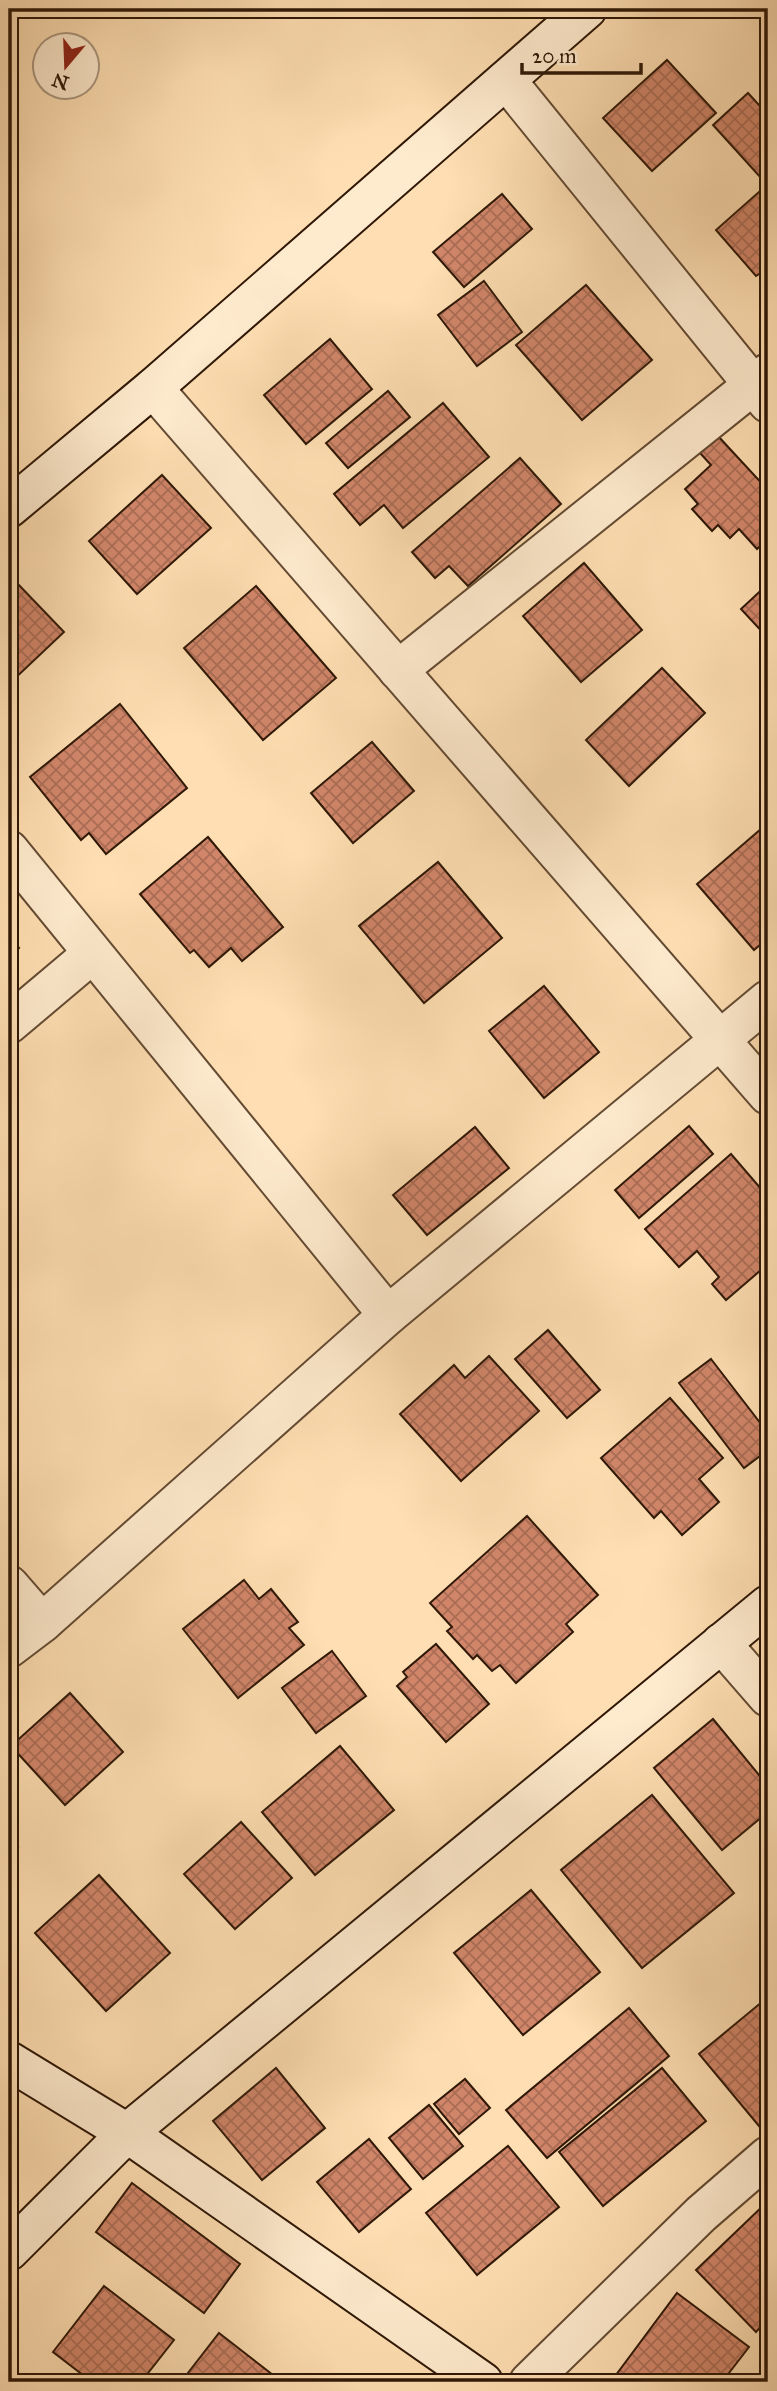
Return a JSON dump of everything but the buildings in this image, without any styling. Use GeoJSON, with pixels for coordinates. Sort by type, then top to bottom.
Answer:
{"type":"FeatureCollection","features":[{"type":"Feature","properties":{"kind":"street"},"geometry":{"type":"LineString","coordinates":[[9,508],[152,388],[587,9]]}},
{"type":"Feature","properties":{"kind":"street"},"geometry":{"type":"LineString","coordinates":[[398,670],[763,387],[506,80]]}},
{"type":"Feature","properties":{"kind":"street"},"geometry":{"type":"LineString","coordinates":[[152,388],[768,1095]]}},
{"type":"Feature","properties":{"kind":"street"},"geometry":{"type":"LineString","coordinates":[[9,850],[388,1315]]}},
{"type":"Feature","properties":{"kind":"street"},"geometry":{"type":"LineString","coordinates":[[9,1024],[92,954]]}},
{"type":"Feature","properties":{"kind":"street"},"geometry":{"type":"LineString","coordinates":[[9,1648],[42,1623],[388,1315],[768,1000]]}},
{"type":"Feature","properties":{"kind":"street"},"geometry":{"type":"LineString","coordinates":[[9,1585],[42,1623]]}},
{"type":"Feature","properties":{"kind":"street"},"geometry":{"type":"LineString","coordinates":[[9,2250],[127,2133],[768,1605]]}},
{"type":"Feature","properties":{"kind":"street"},"geometry":{"type":"LineString","coordinates":[[720,1643],[768,1697]]}},
{"type":"Feature","properties":{"kind":"street"},"geometry":{"type":"LineString","coordinates":[[9,2061],[127,2133],[483,2382]]}},
{"type":"Feature","properties":{"kind":"street"},"geometry":{"type":"LineString","coordinates":[[529,2382],[701,2214],[768,2156]]}}]}
